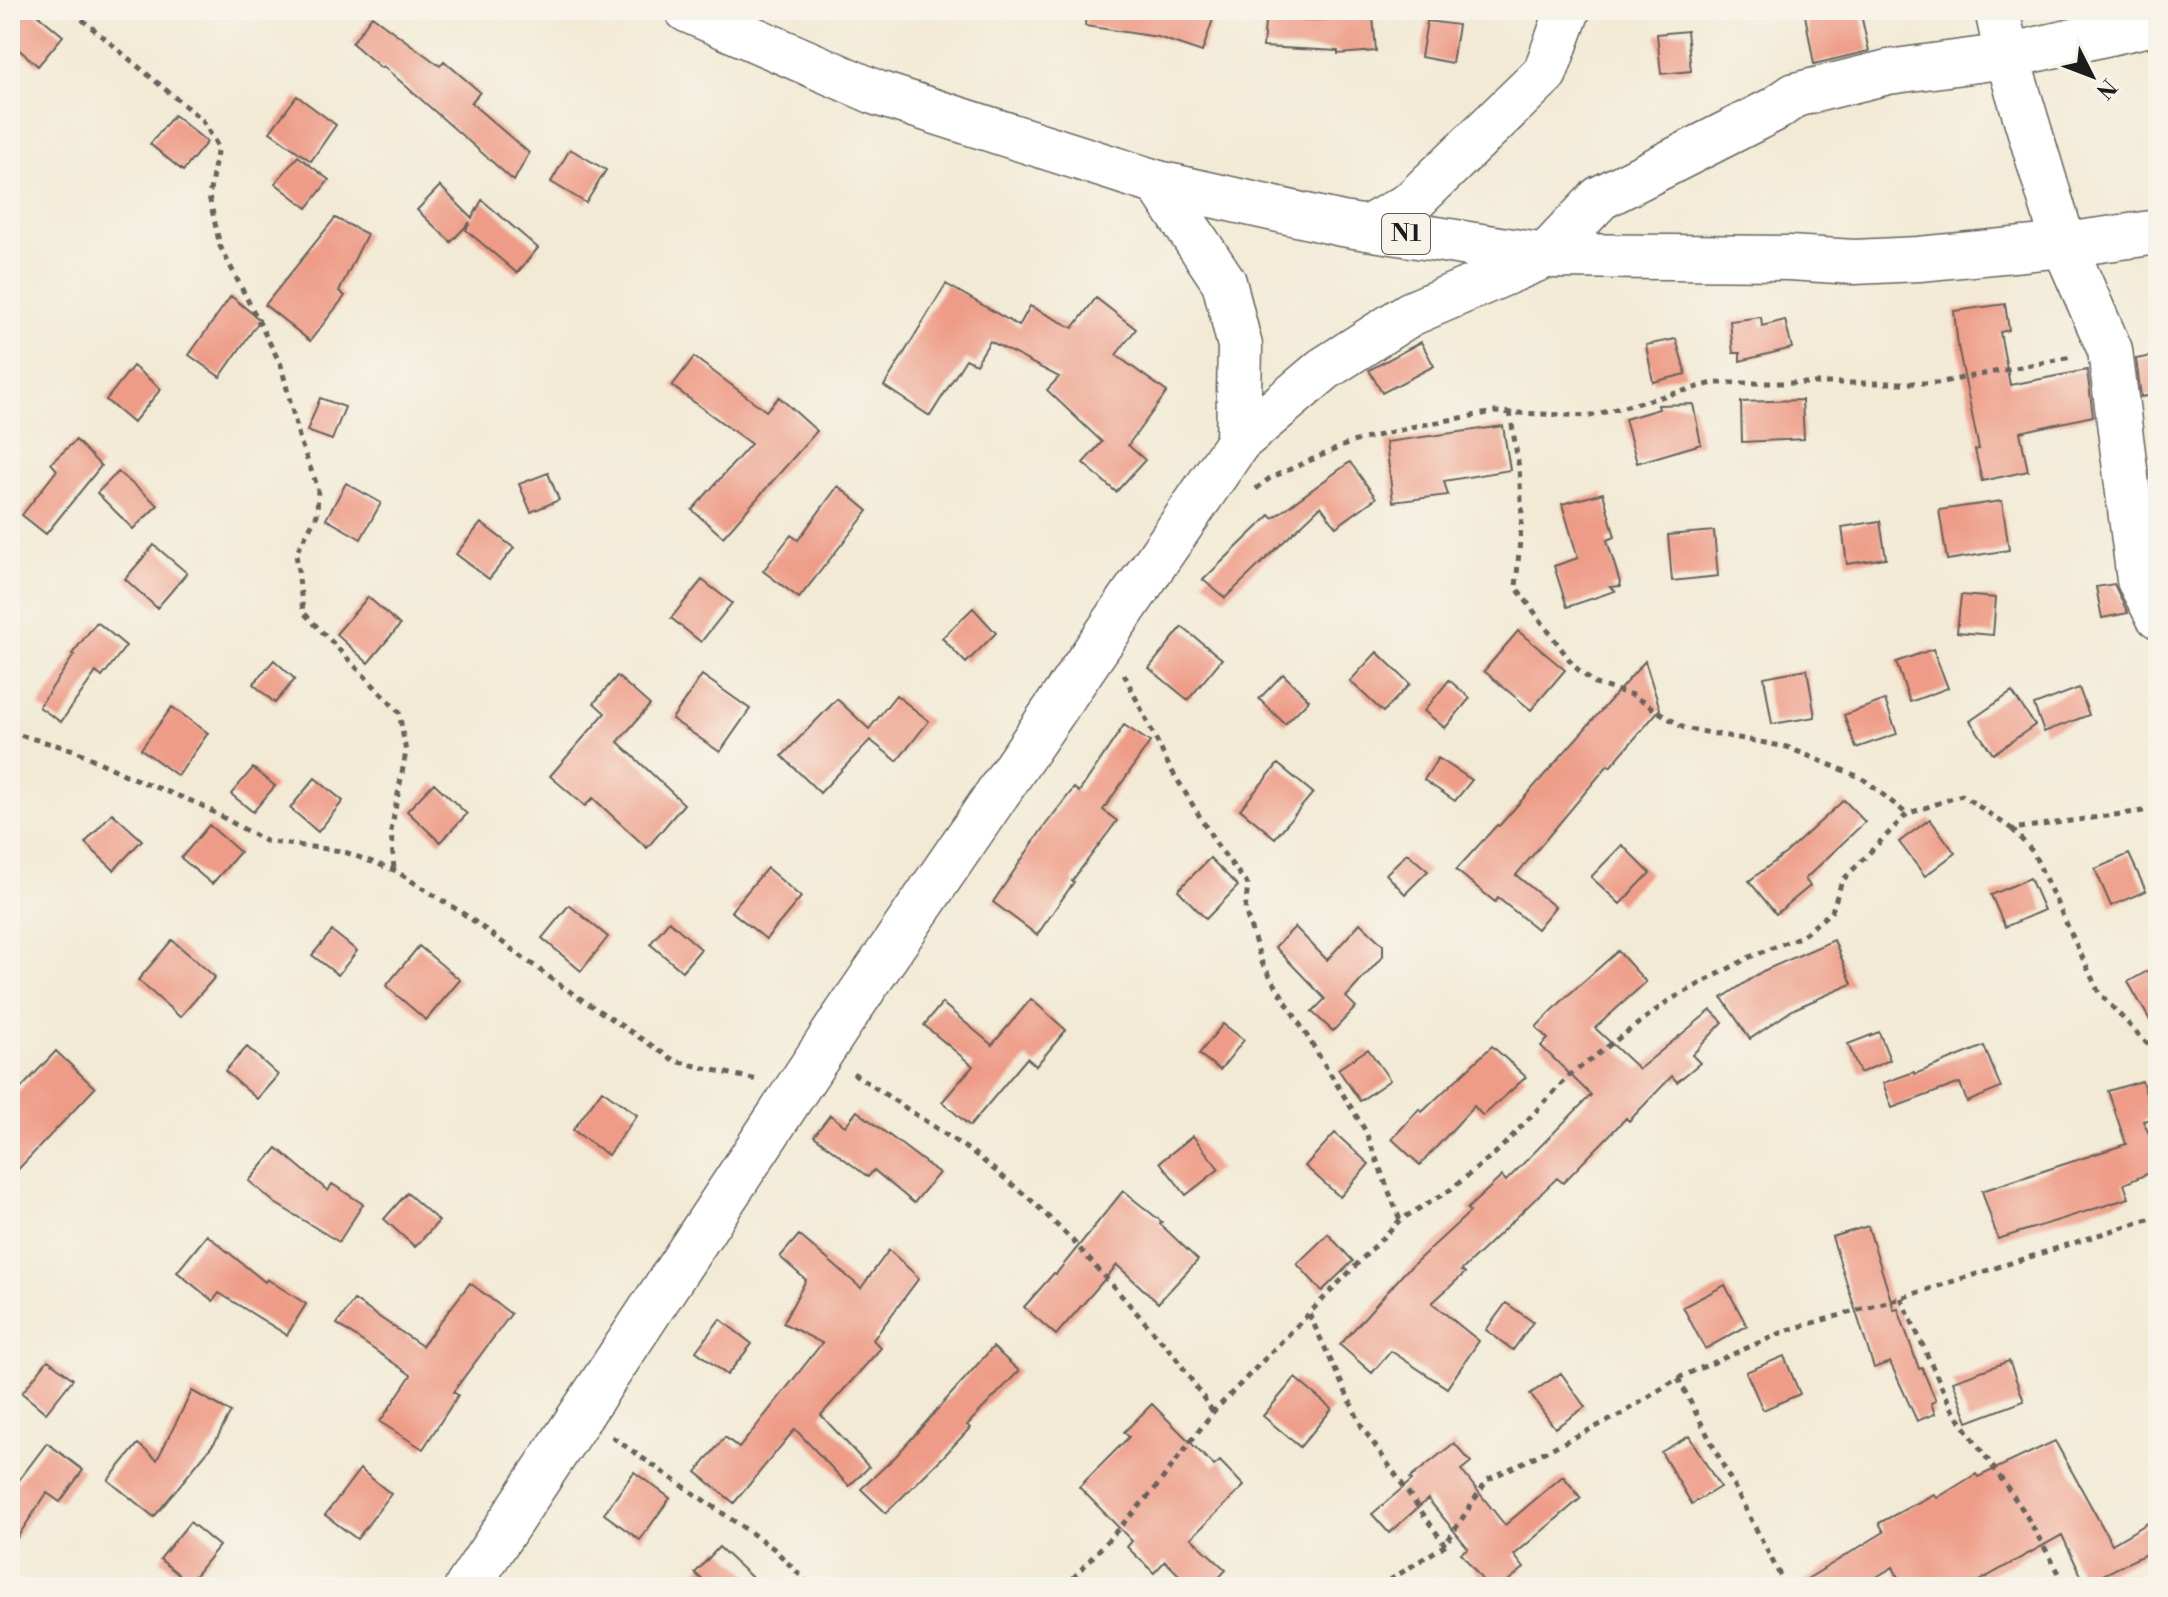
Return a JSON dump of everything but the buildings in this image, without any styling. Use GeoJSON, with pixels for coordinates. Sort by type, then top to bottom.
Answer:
{"type":"FeatureCollection","features":[{"type":"Feature","properties":{"kind":"main road","name":"N1"},"geometry":{"type":"LineString","coordinates":[[687,10],[877,93],[1158,183],[1367,228],[1545,256],[1789,258],[1854,262],[2064,245],[2158,232]]}},
{"type":"Feature","properties":{"kind":"main road"},"geometry":{"type":"LineString","coordinates":[[1367,228],[1410,204],[1545,73],[1568,10]]}},
{"type":"Feature","properties":{"kind":"main road"},"geometry":{"type":"LineString","coordinates":[[1997,10],[2007,56],[2064,245],[2110,350],[2139,580],[2158,616]]}},
{"type":"Feature","properties":{"kind":"main road"},"geometry":{"type":"LineString","coordinates":[[467,1587],[797,1089],[1238,442],[1324,369],[1410,314],[1545,256],[1600,198],[1775,109],[1795,95],[1888,72],[2007,56],[2158,22]]}},
{"type":"Feature","properties":{"kind":"main road"},"geometry":{"type":"LineString","coordinates":[[1158,183],[1224,282],[1240,346],[1238,442]]}},
{"type":"Feature","properties":{"kind":"path"},"geometry":{"type":"LineString","coordinates":[[75,10],[78,16],[203,121],[218,147],[209,196],[220,246],[281,365],[300,441],[318,488],[317,515],[296,553],[303,612],[399,712],[406,752],[391,831],[394,870]]}},
{"type":"Feature","properties":{"kind":"path"},"geometry":{"type":"LineString","coordinates":[[1248,495],[1270,478],[1352,442],[1416,426],[1494,412],[1590,416],[1713,383],[1937,383],[2110,350]]}},
{"type":"Feature","properties":{"kind":"path"},"geometry":{"type":"LineString","coordinates":[[1510,412],[1519,468],[1522,516],[1516,587],[1574,666],[1595,684],[1632,695],[1684,728],[1787,747],[1862,778],[1907,814]]}},
{"type":"Feature","properties":{"kind":"path"},"geometry":{"type":"LineString","coordinates":[[1104,637],[1169,766],[1219,848],[1248,885],[1245,910],[1262,963],[1365,1130],[1400,1220]]}},
{"type":"Feature","properties":{"kind":"path"},"geometry":{"type":"LineString","coordinates":[[10,735],[12,733],[74,750],[130,777],[199,804],[265,841],[342,851],[394,870],[467,916],[560,985],[675,1061],[797,1089]]}},
{"type":"Feature","properties":{"kind":"path"},"geometry":{"type":"LineString","coordinates":[[1065,1587],[1154,1490],[1213,1412],[1400,1220],[1463,1180],[1499,1150],[1570,1075],[1668,1001],[1752,956],[1802,936],[1832,911],[1842,881],[1907,814],[1962,795],[2012,829],[2033,852],[2099,993],[2158,1055]]}},
{"type":"Feature","properties":{"kind":"path"},"geometry":{"type":"LineString","coordinates":[[2012,829],[2158,809]]}},
{"type":"Feature","properties":{"kind":"path"},"geometry":{"type":"LineString","coordinates":[[822,1052],[975,1154],[1030,1199],[1072,1240],[1175,1356],[1213,1412]]}},
{"type":"Feature","properties":{"kind":"path"},"geometry":{"type":"LineString","coordinates":[[1367,1587],[1382,1585],[1445,1545],[1487,1480],[1622,1414],[1678,1378],[1788,1330],[1901,1298],[2158,1216]]}},
{"type":"Feature","properties":{"kind":"path"},"geometry":{"type":"LineString","coordinates":[[1901,1298],[1951,1407],[2023,1510],[2067,1587]]}},
{"type":"Feature","properties":{"kind":"path"},"geometry":{"type":"LineString","coordinates":[[1309,1314],[1362,1427],[1445,1545]]}},
{"type":"Feature","properties":{"kind":"path"},"geometry":{"type":"LineString","coordinates":[[1678,1378],[1786,1587]]}},
{"type":"Feature","properties":{"kind":"path"},"geometry":{"type":"LineString","coordinates":[[581,1416],[773,1548],[812,1587]]}}]}
